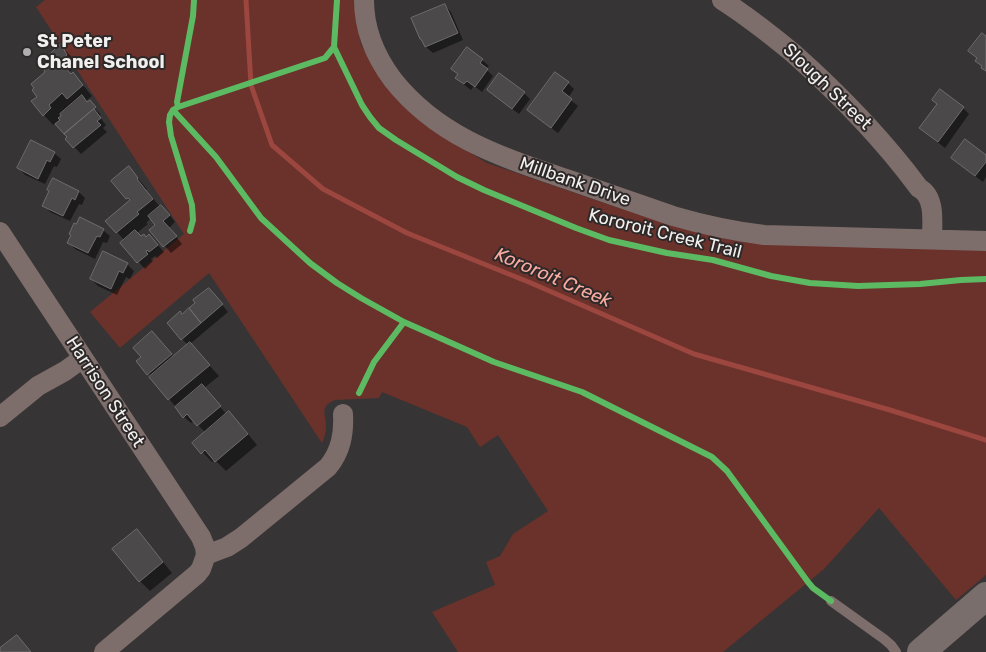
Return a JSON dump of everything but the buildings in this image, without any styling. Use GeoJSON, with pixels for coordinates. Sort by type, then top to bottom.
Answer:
{"type":"FeatureCollection","features":[{"type":"Feature","properties":{"kind":"main road"},"geometry":{"type":"LineString","coordinates":[[921,652],[986,596]]}},
{"type":"Feature","properties":{"kind":"street","name":"Millbank Drive"},"geometry":{"type":"LineString","coordinates":[[364,0],[369,39],[386,71],[412,102],[433,120],[458,136],[502,157],[673,216],[702,225],[732,231],[764,235],[986,241]]}},
{"type":"Feature","properties":{"kind":"street","name":"Slough Street"},"geometry":{"type":"LineString","coordinates":[[722,0],[768,32],[810,68],[882,142],[919,188],[917,195],[925,239]]}},
{"type":"Feature","properties":{"kind":"street","name":"Harrison Street"},"geometry":{"type":"LineString","coordinates":[[0,232],[201,537],[206,555]]}},
{"type":"Feature","properties":{"kind":"street"},"geometry":{"type":"LineString","coordinates":[[0,418],[38,386],[65,372],[78,352]]}},
{"type":"Feature","properties":{"kind":"street"},"geometry":{"type":"LineString","coordinates":[[104,652],[197,574],[206,555],[227,547],[240,538],[328,467],[334,460],[342,440],[344,429],[343,414]]}},
{"type":"Feature","properties":{"kind":"lane"},"geometry":{"type":"LineString","coordinates":[[831,601],[891,645],[896,652]]}},
{"type":"Feature","properties":{"kind":"shaded area"},"geometry":{"type":"Polygon","coordinates":[[[45,0],[354,0],[361,45],[391,89],[432,130],[487,163],[619,208],[731,240],[986,250],[986,575],[956,600],[879,508],[824,569],[723,652],[458,652],[432,612],[495,585],[486,562],[500,556],[513,534],[548,511],[498,435],[480,447],[467,427],[382,392],[379,398],[335,400],[330,402],[324,411],[326,431],[322,443],[209,273],[120,348],[90,312],[184,234],[36,7],[45,0]]]}},
{"type":"Feature","properties":{"kind":"waterway","name":"Kororoit Creek"},"geometry":{"type":"LineString","coordinates":[[246,0],[251,85],[272,145],[323,189],[407,233],[531,283],[694,354],[890,410],[986,440]]}},
{"type":"Feature","properties":{"kind":"cycle path"},"geometry":{"type":"LineString","coordinates":[[194,0],[193,16],[177,102],[178,107],[173,110],[216,157],[261,218],[310,263],[337,283],[404,322],[494,362],[582,392],[712,457],[727,471],[808,582],[831,601]]}},
{"type":"Feature","properties":{"kind":"cycle path","name":"Kororoit Creek Trail"},"geometry":{"type":"LineString","coordinates":[[337,0],[334,47],[362,105],[370,117],[379,128],[396,140],[457,177],[484,190],[609,240],[667,253],[713,260],[771,276],[810,283],[858,286],[986,279]]}},
{"type":"Feature","properties":{"kind":"cycle path"},"geometry":{"type":"LineString","coordinates":[[178,107],[325,58],[334,47]]}},
{"type":"Feature","properties":{"kind":"cycle path"},"geometry":{"type":"LineString","coordinates":[[173,110],[169,122],[171,136],[192,205],[193,220],[190,231]]}},
{"type":"Feature","properties":{"kind":"cycle path"},"geometry":{"type":"LineString","coordinates":[[359,393],[374,362],[404,322]]}},
{"type":"Feature","properties":{"kind":"place","name":"St Peter Chanel School"},"geometry":{"type":"Point","coordinates":[27,52]}}]}
